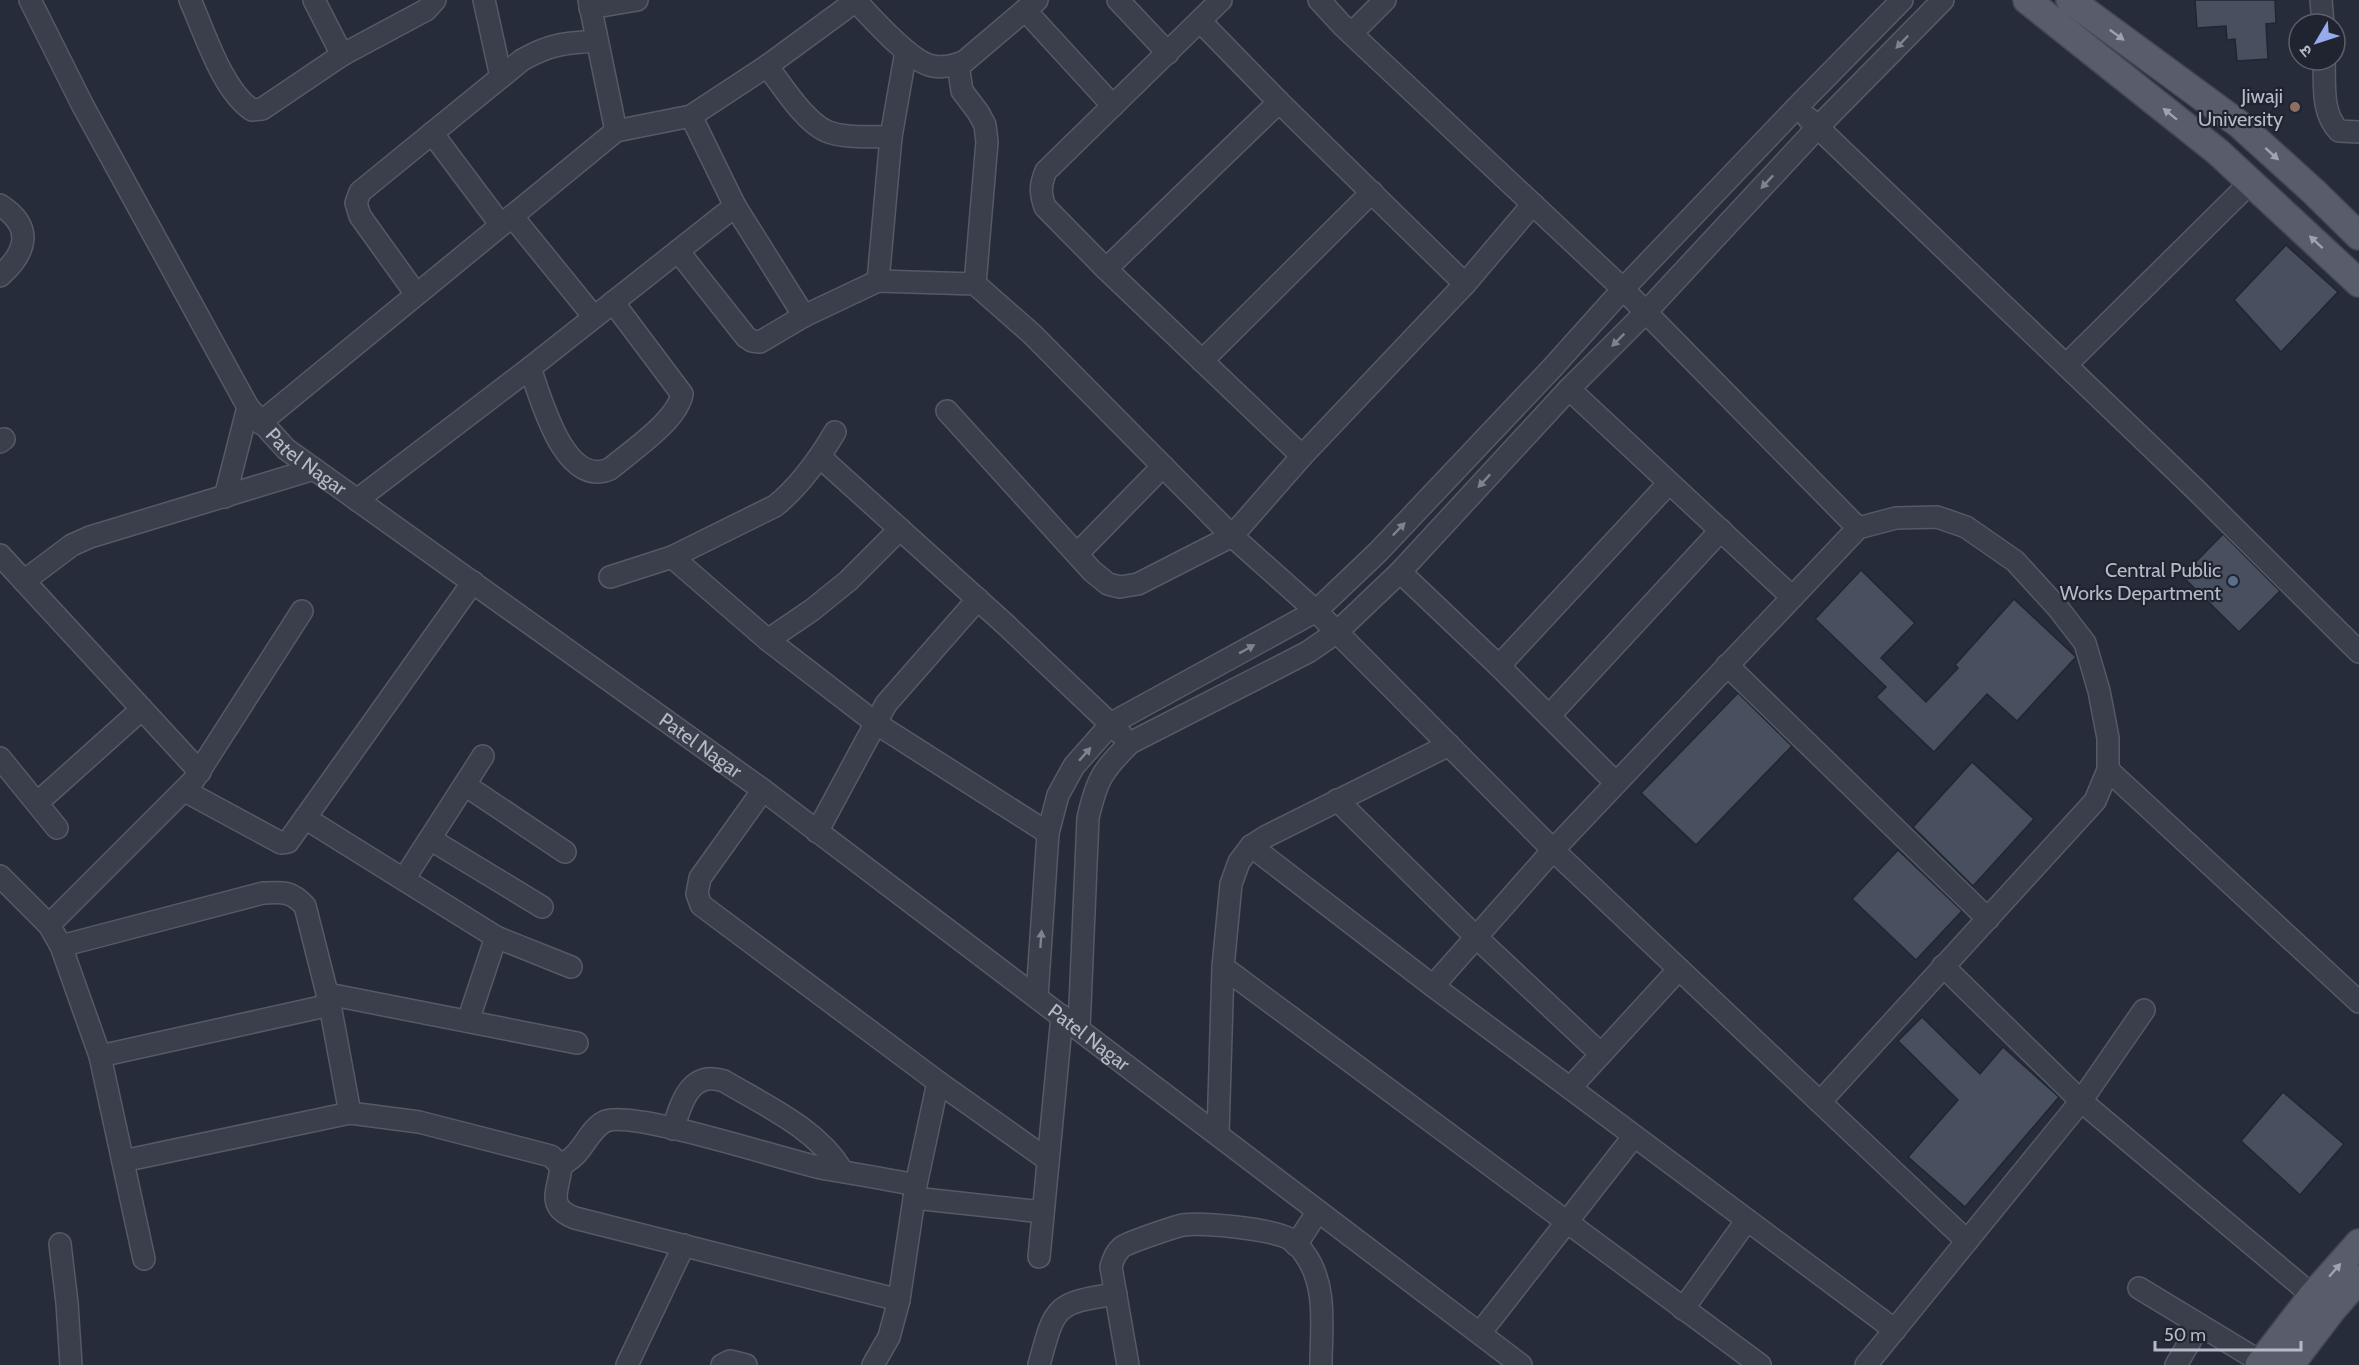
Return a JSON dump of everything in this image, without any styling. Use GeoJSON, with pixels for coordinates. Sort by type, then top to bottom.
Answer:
{"type":"FeatureCollection","features":[{"type":"Feature","properties":{"kind":"main road"},"geometry":{"type":"LineString","coordinates":[[2027,0],[2218,152],[2359,283]]}},
{"type":"Feature","properties":{"kind":"main road"},"geometry":{"type":"LineString","coordinates":[[2070,0],[2239,124],[2359,236]]}},
{"type":"Feature","properties":{"kind":"main road"},"geometry":{"type":"LineString","coordinates":[[2290,1365],[2322,1303],[2359,1244]]}},
{"type":"Feature","properties":{"kind":"main road"},"geometry":{"type":"LineString","coordinates":[[2260,1363],[2322,1303],[2359,1279]]}},
{"type":"Feature","properties":{"kind":"street","name":"Patel Nagar"},"geometry":{"type":"LineString","coordinates":[[30,0],[82,106],[254,415],[286,449],[763,790],[1521,1365]]}},
{"type":"Feature","properties":{"kind":"street"},"geometry":{"type":"LineString","coordinates":[[190,0],[229,84],[243,104],[252,110],[262,109],[342,55],[426,10],[435,0]]}},
{"type":"Feature","properties":{"kind":"street"},"geometry":{"type":"LineString","coordinates":[[314,0],[342,55]]}},
{"type":"Feature","properties":{"kind":"street"},"geometry":{"type":"LineString","coordinates":[[484,0],[501,77]]}},
{"type":"Feature","properties":{"kind":"street"},"geometry":{"type":"LineString","coordinates":[[616,131],[590,4],[637,0]]}},
{"type":"Feature","properties":{"kind":"street"},"geometry":{"type":"LineString","coordinates":[[225,497],[254,415],[416,294],[616,131],[691,116],[767,66],[856,0],[906,51],[932,66],[958,64],[973,56],[1031,5],[1113,106]]}},
{"type":"Feature","properties":{"kind":"street"},"geometry":{"type":"LineString","coordinates":[[1118,0],[1168,53]]}},
{"type":"Feature","properties":{"kind":"street"},"geometry":{"type":"LineString","coordinates":[[1221,0],[1046,171],[1040,184],[1041,195],[1045,207],[1106,269],[1302,456]]}},
{"type":"Feature","properties":{"kind":"street"},"geometry":{"type":"LineString","coordinates":[[1319,0],[1623,289],[1858,528]]}},
{"type":"Feature","properties":{"kind":"street"},"geometry":{"type":"LineString","coordinates":[[1352,33],[1385,0]]}},
{"type":"Feature","properties":{"kind":"street"},"geometry":{"type":"LineString","coordinates":[[1037,997],[1048,833],[1058,795],[1074,766],[1112,723],[1316,611],[1386,543],[1554,367],[1623,289],[1902,0]]}},
{"type":"Feature","properties":{"kind":"street"},"geometry":{"type":"LineString","coordinates":[[1079,1029],[1088,818],[1095,788],[1106,766],[1130,743],[1308,652],[1337,632],[1400,572],[1569,389],[1646,312],[1818,128],[1943,0]]}},
{"type":"Feature","properties":{"kind":"street"},"geometry":{"type":"LineString","coordinates":[[1200,21],[1279,102],[1465,284]]}},
{"type":"Feature","properties":{"kind":"street"},"geometry":{"type":"LineString","coordinates":[[416,294],[365,224],[356,203],[360,192],[501,77],[538,51],[559,44],[597,41]]}},
{"type":"Feature","properties":{"kind":"street"},"geometry":{"type":"LineString","coordinates":[[878,281],[891,137],[906,51]]}},
{"type":"Feature","properties":{"kind":"street"},"geometry":{"type":"LineString","coordinates":[[958,64],[962,91],[978,112],[984,125],[987,142],[975,284]]}},
{"type":"Feature","properties":{"kind":"street"},"geometry":{"type":"LineString","coordinates":[[767,66],[800,108],[826,131],[891,137]]}},
{"type":"Feature","properties":{"kind":"street"},"geometry":{"type":"LineString","coordinates":[[2325,72],[2326,106],[2330,122],[2339,130],[2359,132]]}},
{"type":"Feature","properties":{"kind":"street"},"geometry":{"type":"LineString","coordinates":[[1106,269],[1279,102]]}},
{"type":"Feature","properties":{"kind":"street"},"geometry":{"type":"LineString","coordinates":[[1797,107],[2194,488],[2359,652]]}},
{"type":"Feature","properties":{"kind":"street"},"geometry":{"type":"LineString","coordinates":[[691,116],[735,206],[804,316]]}},
{"type":"Feature","properties":{"kind":"street"},"geometry":{"type":"LineString","coordinates":[[432,133],[507,221],[594,317]]}},
{"type":"Feature","properties":{"kind":"street"},"geometry":{"type":"LineString","coordinates":[[2066,365],[2251,182]]}},
{"type":"Feature","properties":{"kind":"street"},"geometry":{"type":"LineString","coordinates":[[1203,361],[1372,192]]}},
{"type":"Feature","properties":{"kind":"street"},"geometry":{"type":"LineString","coordinates":[[947,411],[1077,554],[1108,584],[1120,587],[1138,584],[1232,536],[1302,456],[1465,284],[1533,204]]}},
{"type":"Feature","properties":{"kind":"street"},"geometry":{"type":"LineString","coordinates":[[0,205],[9,211],[23,228],[24,247],[14,263],[0,276]]}},
{"type":"Feature","properties":{"kind":"street"},"geometry":{"type":"LineString","coordinates":[[357,500],[530,368],[735,206]]}},
{"type":"Feature","properties":{"kind":"street"},"geometry":{"type":"LineString","coordinates":[[678,251],[752,342],[760,342],[804,316],[878,281],[975,284],[1032,334],[1232,536],[1316,611],[1553,850],[1967,1241]]}},
{"type":"Feature","properties":{"kind":"street"},"geometry":{"type":"LineString","coordinates":[[530,368],[552,429],[571,458],[586,471],[600,474],[610,469],[667,420],[680,403],[682,394],[613,302]]}},
{"type":"Feature","properties":{"kind":"street"},"geometry":{"type":"LineString","coordinates":[[1569,389],[1792,597]]}},
{"type":"Feature","properties":{"kind":"street"},"geometry":{"type":"LineString","coordinates":[[610,577],[672,557],[776,506],[789,495],[820,457],[836,432]]}},
{"type":"Feature","properties":{"kind":"street"},"geometry":{"type":"LineString","coordinates":[[820,457],[978,599],[1112,723],[1130,743]]}},
{"type":"Feature","properties":{"kind":"street"},"geometry":{"type":"LineString","coordinates":[[1077,554],[1163,466]]}},
{"type":"Feature","properties":{"kind":"street"},"geometry":{"type":"LineString","coordinates":[[24,582],[72,544],[314,469]]}},
{"type":"Feature","properties":{"kind":"street"},"geometry":{"type":"LineString","coordinates":[[1499,666],[1669,483]]}},
{"type":"Feature","properties":{"kind":"street"},"geometry":{"type":"LineString","coordinates":[[1433,986],[1553,850],[1858,528],[1896,518],[1937,517],[1966,527],[2015,561],[2058,608],[2085,642],[2099,691],[2108,738],[2108,770],[2095,801],[1820,1102]]}},
{"type":"Feature","properties":{"kind":"street"},"geometry":{"type":"LineString","coordinates":[[768,640],[812,610],[848,581],[900,529]]}},
{"type":"Feature","properties":{"kind":"street"},"geometry":{"type":"LineString","coordinates":[[1549,716],[1721,530]]}},
{"type":"Feature","properties":{"kind":"street"},"geometry":{"type":"LineString","coordinates":[[0,555],[200,772]]}},
{"type":"Feature","properties":{"kind":"street"},"geometry":{"type":"LineString","coordinates":[[672,557],[768,640],[877,724],[1048,833]]}},
{"type":"Feature","properties":{"kind":"street"},"geometry":{"type":"LineString","coordinates":[[1400,572],[1499,666],[1616,783]]}},
{"type":"Feature","properties":{"kind":"street"},"geometry":{"type":"LineString","coordinates":[[185,791],[281,843],[288,842],[472,582]]}},
{"type":"Feature","properties":{"kind":"street"},"geometry":{"type":"LineString","coordinates":[[818,832],[886,704],[978,599]]}},
{"type":"Feature","properties":{"kind":"street"},"geometry":{"type":"LineString","coordinates":[[49,925],[185,791],[200,772],[302,611]]}},
{"type":"Feature","properties":{"kind":"street"},"geometry":{"type":"LineString","coordinates":[[1727,665],[1988,919]]}},
{"type":"Feature","properties":{"kind":"street"},"geometry":{"type":"LineString","coordinates":[[37,803],[142,709]]}},
{"type":"Feature","properties":{"kind":"street"},"geometry":{"type":"LineString","coordinates":[[1218,1134],[1223,967],[1231,884],[1239,861],[1251,846],[1336,800],[1449,745]]}},
{"type":"Feature","properties":{"kind":"street"},"geometry":{"type":"LineString","coordinates":[[404,879],[483,756]]}},
{"type":"Feature","properties":{"kind":"street"},"geometry":{"type":"LineString","coordinates":[[0,758],[57,828]]}},
{"type":"Feature","properties":{"kind":"street"},"geometry":{"type":"LineString","coordinates":[[2108,770],[2359,1002]]}},
{"type":"Feature","properties":{"kind":"street"},"geometry":{"type":"LineString","coordinates":[[465,785],[565,852]]}},
{"type":"Feature","properties":{"kind":"street"},"geometry":{"type":"LineString","coordinates":[[763,790],[700,878],[697,894],[701,905],[938,1082],[1047,1160]]}},
{"type":"Feature","properties":{"kind":"street"},"geometry":{"type":"LineString","coordinates":[[1336,800],[1476,937],[1601,1054]]}},
{"type":"Feature","properties":{"kind":"street"},"geometry":{"type":"LineString","coordinates":[[305,818],[496,937],[571,968]]}},
{"type":"Feature","properties":{"kind":"street"},"geometry":{"type":"LineString","coordinates":[[430,839],[542,907]]}},
{"type":"Feature","properties":{"kind":"street"},"geometry":{"type":"LineString","coordinates":[[1251,846],[1433,986],[1895,1330]]}},
{"type":"Feature","properties":{"kind":"street"},"geometry":{"type":"LineString","coordinates":[[1,879],[49,925],[61,946],[100,1056],[144,1259]]}},
{"type":"Feature","properties":{"kind":"street"},"geometry":{"type":"LineString","coordinates":[[61,946],[263,893],[280,892],[296,896],[305,906],[329,1000],[350,1113]]}},
{"type":"Feature","properties":{"kind":"street"},"geometry":{"type":"LineString","coordinates":[[468,1021],[496,937]]}},
{"type":"Feature","properties":{"kind":"street"},"geometry":{"type":"LineString","coordinates":[[1943,966],[2081,1101],[2322,1303]]}},
{"type":"Feature","properties":{"kind":"street"},"geometry":{"type":"LineString","coordinates":[[1223,967],[1760,1365]]}},
{"type":"Feature","properties":{"kind":"street"},"geometry":{"type":"LineString","coordinates":[[1570,1088],[1679,969]]}},
{"type":"Feature","properties":{"kind":"street"},"geometry":{"type":"LineString","coordinates":[[100,1056],[329,1000],[468,1021],[578,1043]]}},
{"type":"Feature","properties":{"kind":"street"},"geometry":{"type":"LineString","coordinates":[[1866,1365],[2081,1101],[2144,1010]]}},
{"type":"Feature","properties":{"kind":"street"},"geometry":{"type":"LineString","coordinates":[[1039,1257],[1062,1016]]}},
{"type":"Feature","properties":{"kind":"street"},"geometry":{"type":"LineString","coordinates":[[672,1129],[681,1104],[695,1084],[704,1078],[715,1078],[724,1081],[797,1125],[833,1155],[842,1170]]}},
{"type":"Feature","properties":{"kind":"street"},"geometry":{"type":"LineString","coordinates":[[873,1365],[889,1337],[899,1300],[915,1191],[938,1082]]}},
{"type":"Feature","properties":{"kind":"street"},"geometry":{"type":"LineString","coordinates":[[123,1161],[350,1113],[419,1122],[551,1156],[561,1166]]}},
{"type":"Feature","properties":{"kind":"street"},"geometry":{"type":"LineString","coordinates":[[899,1300],[575,1218],[563,1213],[557,1206],[556,1196],[561,1166],[574,1156],[598,1127],[606,1121],[616,1119],[672,1129],[826,1169],[842,1170],[915,1191],[1043,1212]]}},
{"type":"Feature","properties":{"kind":"street"},"geometry":{"type":"LineString","coordinates":[[1480,1334],[1634,1136]]}},
{"type":"Feature","properties":{"kind":"street"},"geometry":{"type":"LineString","coordinates":[[1296,1245],[1318,1211]]}},
{"type":"Feature","properties":{"kind":"street"},"geometry":{"type":"LineString","coordinates":[[1683,1309],[1747,1220]]}},
{"type":"Feature","properties":{"kind":"street"},"geometry":{"type":"LineString","coordinates":[[1128,1365],[1111,1267],[1114,1256],[1124,1246],[1182,1225],[1267,1232],[1288,1238],[1304,1252],[1314,1269],[1321,1294],[1321,1365]]}},
{"type":"Feature","properties":{"kind":"street"},"geometry":{"type":"LineString","coordinates":[[60,1244],[68,1304],[71,1365]]}},
{"type":"Feature","properties":{"kind":"street"},"geometry":{"type":"LineString","coordinates":[[627,1365],[684,1245]]}},
{"type":"Feature","properties":{"kind":"street"},"geometry":{"type":"LineString","coordinates":[[2139,1288],[2260,1363]]}},
{"type":"Feature","properties":{"kind":"street"},"geometry":{"type":"LineString","coordinates":[[1039,1365],[1054,1316],[1063,1307],[1076,1300],[1116,1294]]}},
{"type":"Feature","properties":{"kind":"street"},"geometry":{"type":"LineString","coordinates":[[2176,1365],[2199,1326]]}},
{"type":"Feature","properties":{"kind":"street"},"geometry":{"type":"LineString","coordinates":[[722,1365],[730,1360],[746,1365]]}},
{"type":"Feature","properties":{"kind":"building"},"geometry":{"type":"Polygon","coordinates":[[[2195,0],[2275,0],[2276,23],[2266,24],[2268,59],[2237,61],[2235,39],[2227,40],[2226,26],[2197,28],[2195,0]]]}},
{"type":"Feature","properties":{"kind":"building"},"geometry":{"type":"Polygon","coordinates":[[[2286,245],[2338,292],[2281,352],[2234,300],[2286,245]]]}},
{"type":"Feature","properties":{"kind":"building","name":"Central Public Works Department"},"geometry":{"type":"Polygon","coordinates":[[[2223,534],[2280,591],[2239,632],[2182,576],[2223,534]]]}},
{"type":"Feature","properties":{"kind":"building"},"geometry":{"type":"Polygon","coordinates":[[[1861,570],[1915,623],[1881,658],[1926,702],[1958,668],[1955,665],[2014,599],[2076,657],[2017,721],[1987,694],[1934,752],[1876,697],[1886,687],[1815,619],[1861,570]]]}},
{"type":"Feature","properties":{"kind":"building"},"geometry":{"type":"Polygon","coordinates":[[[1738,693],[1792,746],[1696,845],[1641,793],[1738,693]]]}},
{"type":"Feature","properties":{"kind":"building"},"geometry":{"type":"Polygon","coordinates":[[[1972,762],[2034,819],[1973,886],[1913,827],[1972,762]]]}},
{"type":"Feature","properties":{"kind":"building"},"geometry":{"type":"Polygon","coordinates":[[[1898,850],[1962,911],[1916,960],[1852,899],[1898,850]]]}},
{"type":"Feature","properties":{"kind":"building"},"geometry":{"type":"Polygon","coordinates":[[[1922,1017],[1980,1074],[2003,1047],[2059,1097],[1965,1207],[1908,1157],[1958,1100],[1898,1041],[1922,1017]]]}},
{"type":"Feature","properties":{"kind":"building"},"geometry":{"type":"Polygon","coordinates":[[[2283,1092],[2344,1144],[2300,1195],[2241,1141],[2283,1092]]]}},
{"type":"Feature","properties":{"kind":"place","name":"Jiwaji University"},"geometry":{"type":"Point","coordinates":[2295,107]}},
{"type":"Feature","properties":{"kind":"place","name":"Central Public Works Department"},"geometry":{"type":"Point","coordinates":[2233,581]}}]}
